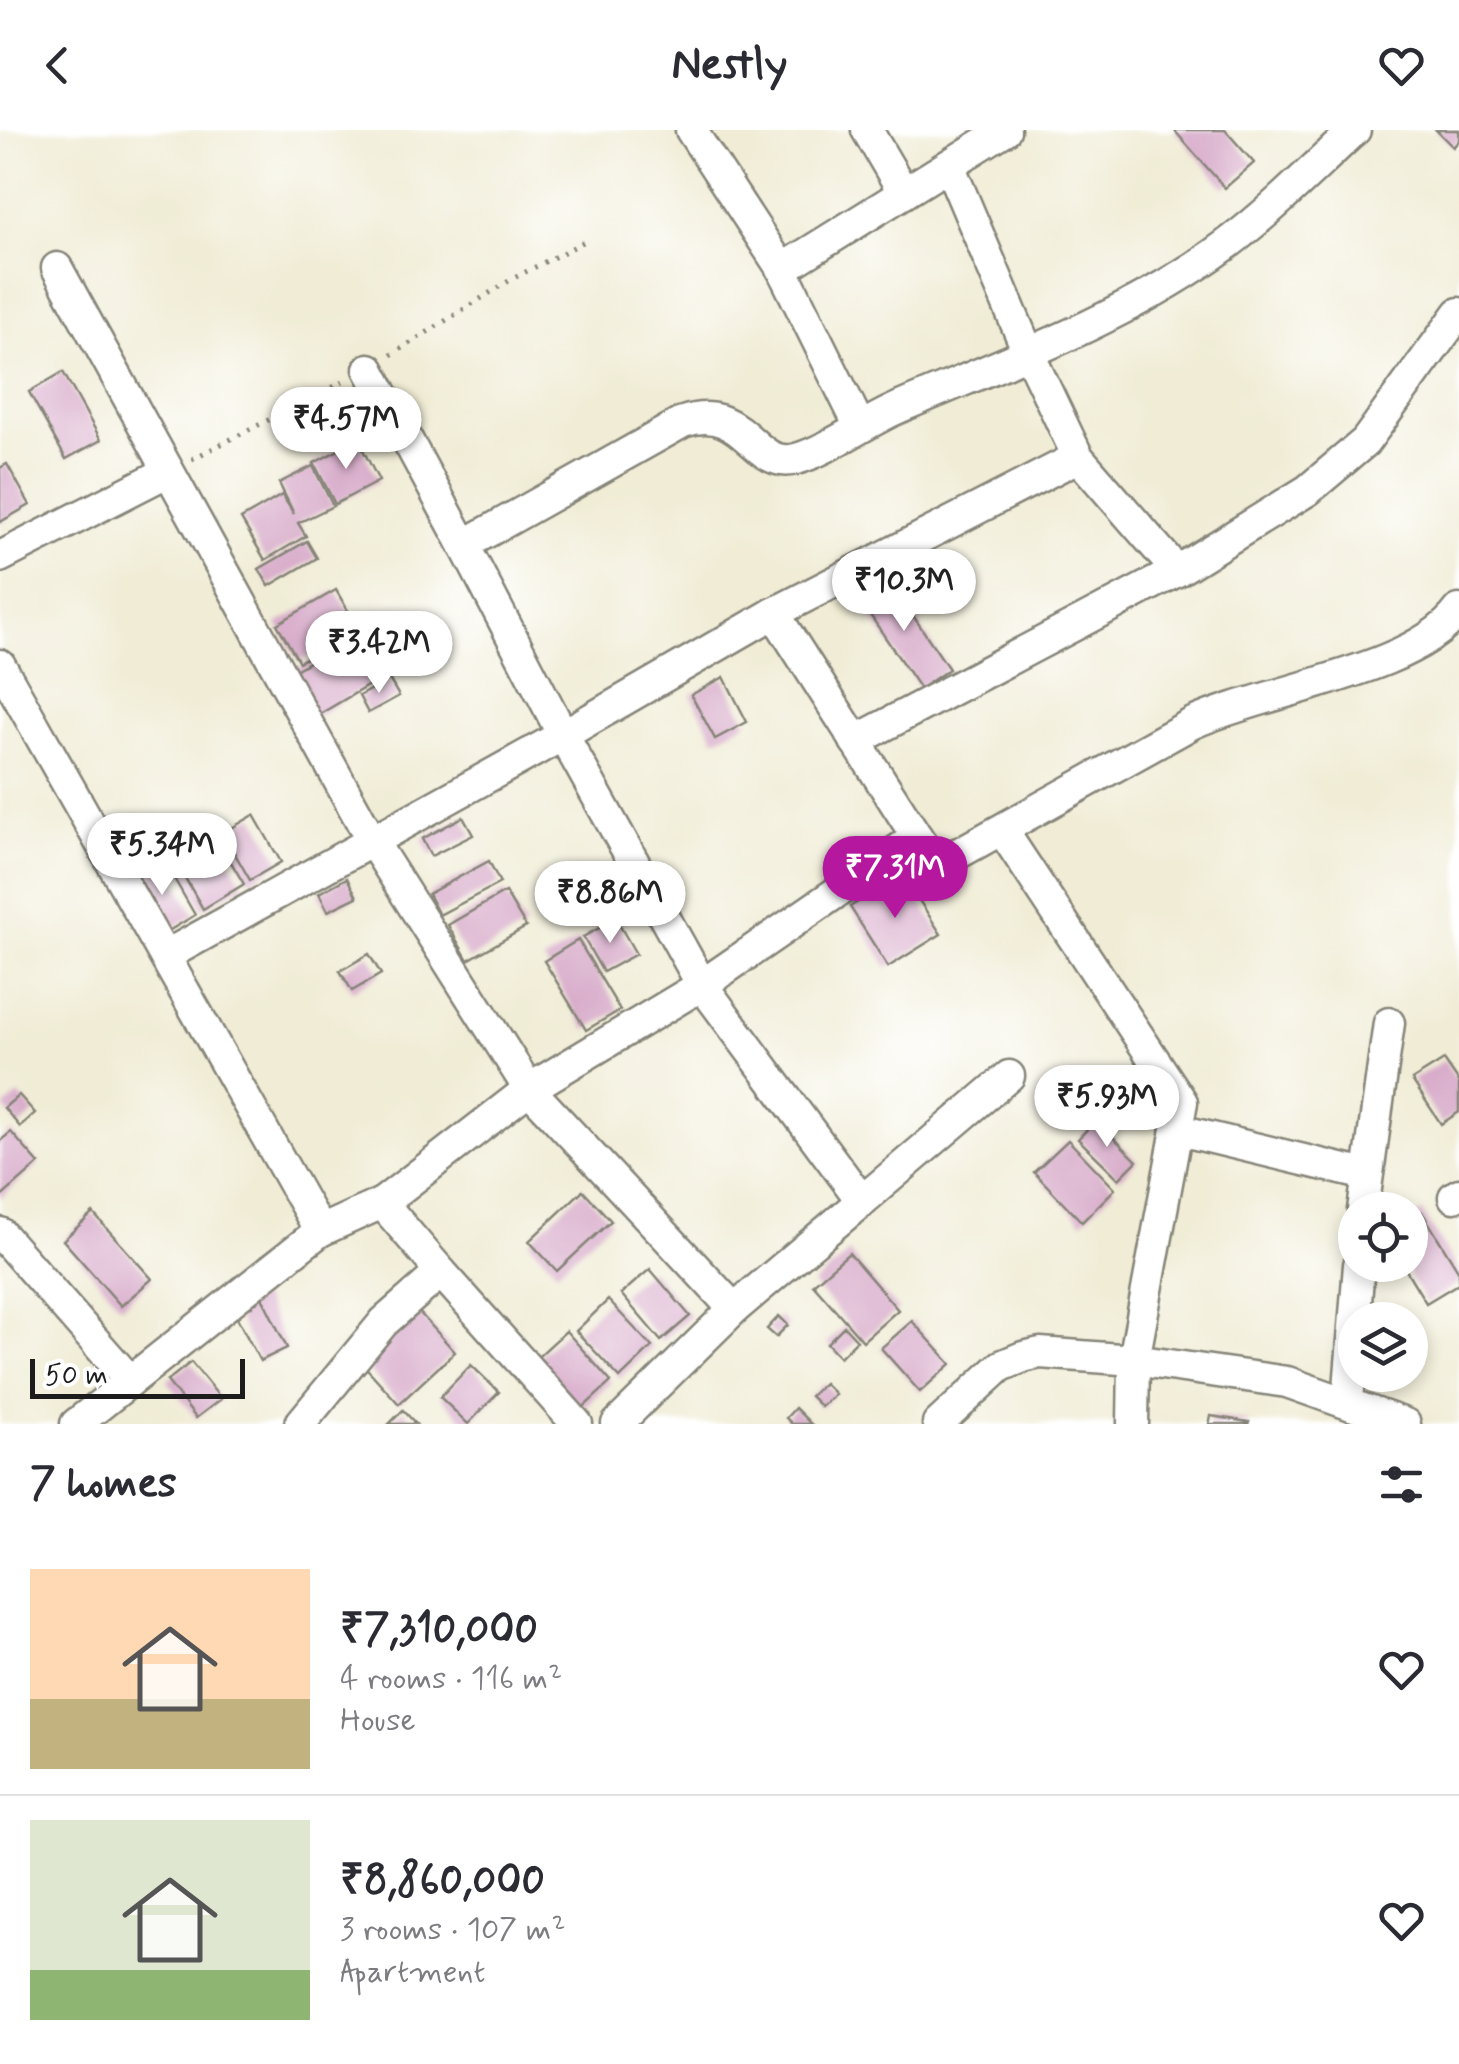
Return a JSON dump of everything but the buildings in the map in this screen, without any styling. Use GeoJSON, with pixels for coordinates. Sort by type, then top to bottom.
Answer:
{"type":"FeatureCollection","features":[{"type":"Feature","properties":{"kind":"street"},"geometry":{"type":"LineString","coordinates":[[691,130],[782,269],[859,425]]}},
{"type":"Feature","properties":{"kind":"street"},"geometry":{"type":"LineString","coordinates":[[867,130],[904,193]]}},
{"type":"Feature","properties":{"kind":"street"},"geometry":{"type":"LineString","coordinates":[[782,269],[1005,130]]}},
{"type":"Feature","properties":{"kind":"street"},"geometry":{"type":"LineString","coordinates":[[464,545],[683,422],[705,414],[722,418],[782,461],[798,459],[859,425],[1028,352],[1212,255],[1355,130]]}},
{"type":"Feature","properties":{"kind":"street"},"geometry":{"type":"LineString","coordinates":[[949,164],[1028,352],[1078,457],[1177,571]]}},
{"type":"Feature","properties":{"kind":"street"},"geometry":{"type":"LineString","coordinates":[[57,268],[371,839],[529,1089],[734,1309]]}},
{"type":"Feature","properties":{"kind":"street"},"geometry":{"type":"LineString","coordinates":[[855,741],[1268,519],[1365,442],[1459,314]]}},
{"type":"Feature","properties":{"kind":"street"},"geometry":{"type":"LineString","coordinates":[[369,369],[562,734],[702,985],[862,1201]]}},
{"type":"Feature","properties":{"kind":"street"},"geometry":{"type":"LineString","coordinates":[[164,956],[774,613],[1078,457]]}},
{"type":"Feature","properties":{"kind":"street"},"geometry":{"type":"LineString","coordinates":[[0,557],[167,472]]}},
{"type":"Feature","properties":{"kind":"street"},"geometry":{"type":"LineString","coordinates":[[774,613],[917,837],[929,854],[942,858],[1002,830],[1206,716],[1400,655],[1455,627]]}},
{"type":"Feature","properties":{"kind":"street"},"geometry":{"type":"LineString","coordinates":[[0,665],[320,1231]]}},
{"type":"Feature","properties":{"kind":"street"},"geometry":{"type":"LineString","coordinates":[[1002,830],[1182,1102],[1134,1360],[1133,1424]]}},
{"type":"Feature","properties":{"kind":"street"},"geometry":{"type":"LineString","coordinates":[[76,1424],[320,1231],[382,1204],[529,1089],[702,985],[917,837]]}},
{"type":"Feature","properties":{"kind":"street"},"geometry":{"type":"LineString","coordinates":[[1365,1192],[1389,1022]]}},
{"type":"Feature","properties":{"kind":"street"},"geometry":{"type":"LineString","coordinates":[[616,1424],[734,1309],[1009,1076]]}},
{"type":"Feature","properties":{"kind":"street"},"geometry":{"type":"LineString","coordinates":[[1179,1130],[1366,1175]]}},
{"type":"Feature","properties":{"kind":"street"},"geometry":{"type":"LineString","coordinates":[[382,1204],[578,1424]]}},
{"type":"Feature","properties":{"kind":"street"},"geometry":{"type":"LineString","coordinates":[[0,1233],[130,1381]]}},
{"type":"Feature","properties":{"kind":"street"},"geometry":{"type":"LineString","coordinates":[[300,1424],[384,1322],[441,1272]]}},
{"type":"Feature","properties":{"kind":"street"},"geometry":{"type":"LineString","coordinates":[[1348,1401],[1358,1282]]}},
{"type":"Feature","properties":{"kind":"street"},"geometry":{"type":"LineString","coordinates":[[938,1424],[1001,1366],[1040,1353],[1134,1360],[1287,1382],[1405,1424]]}}]}
